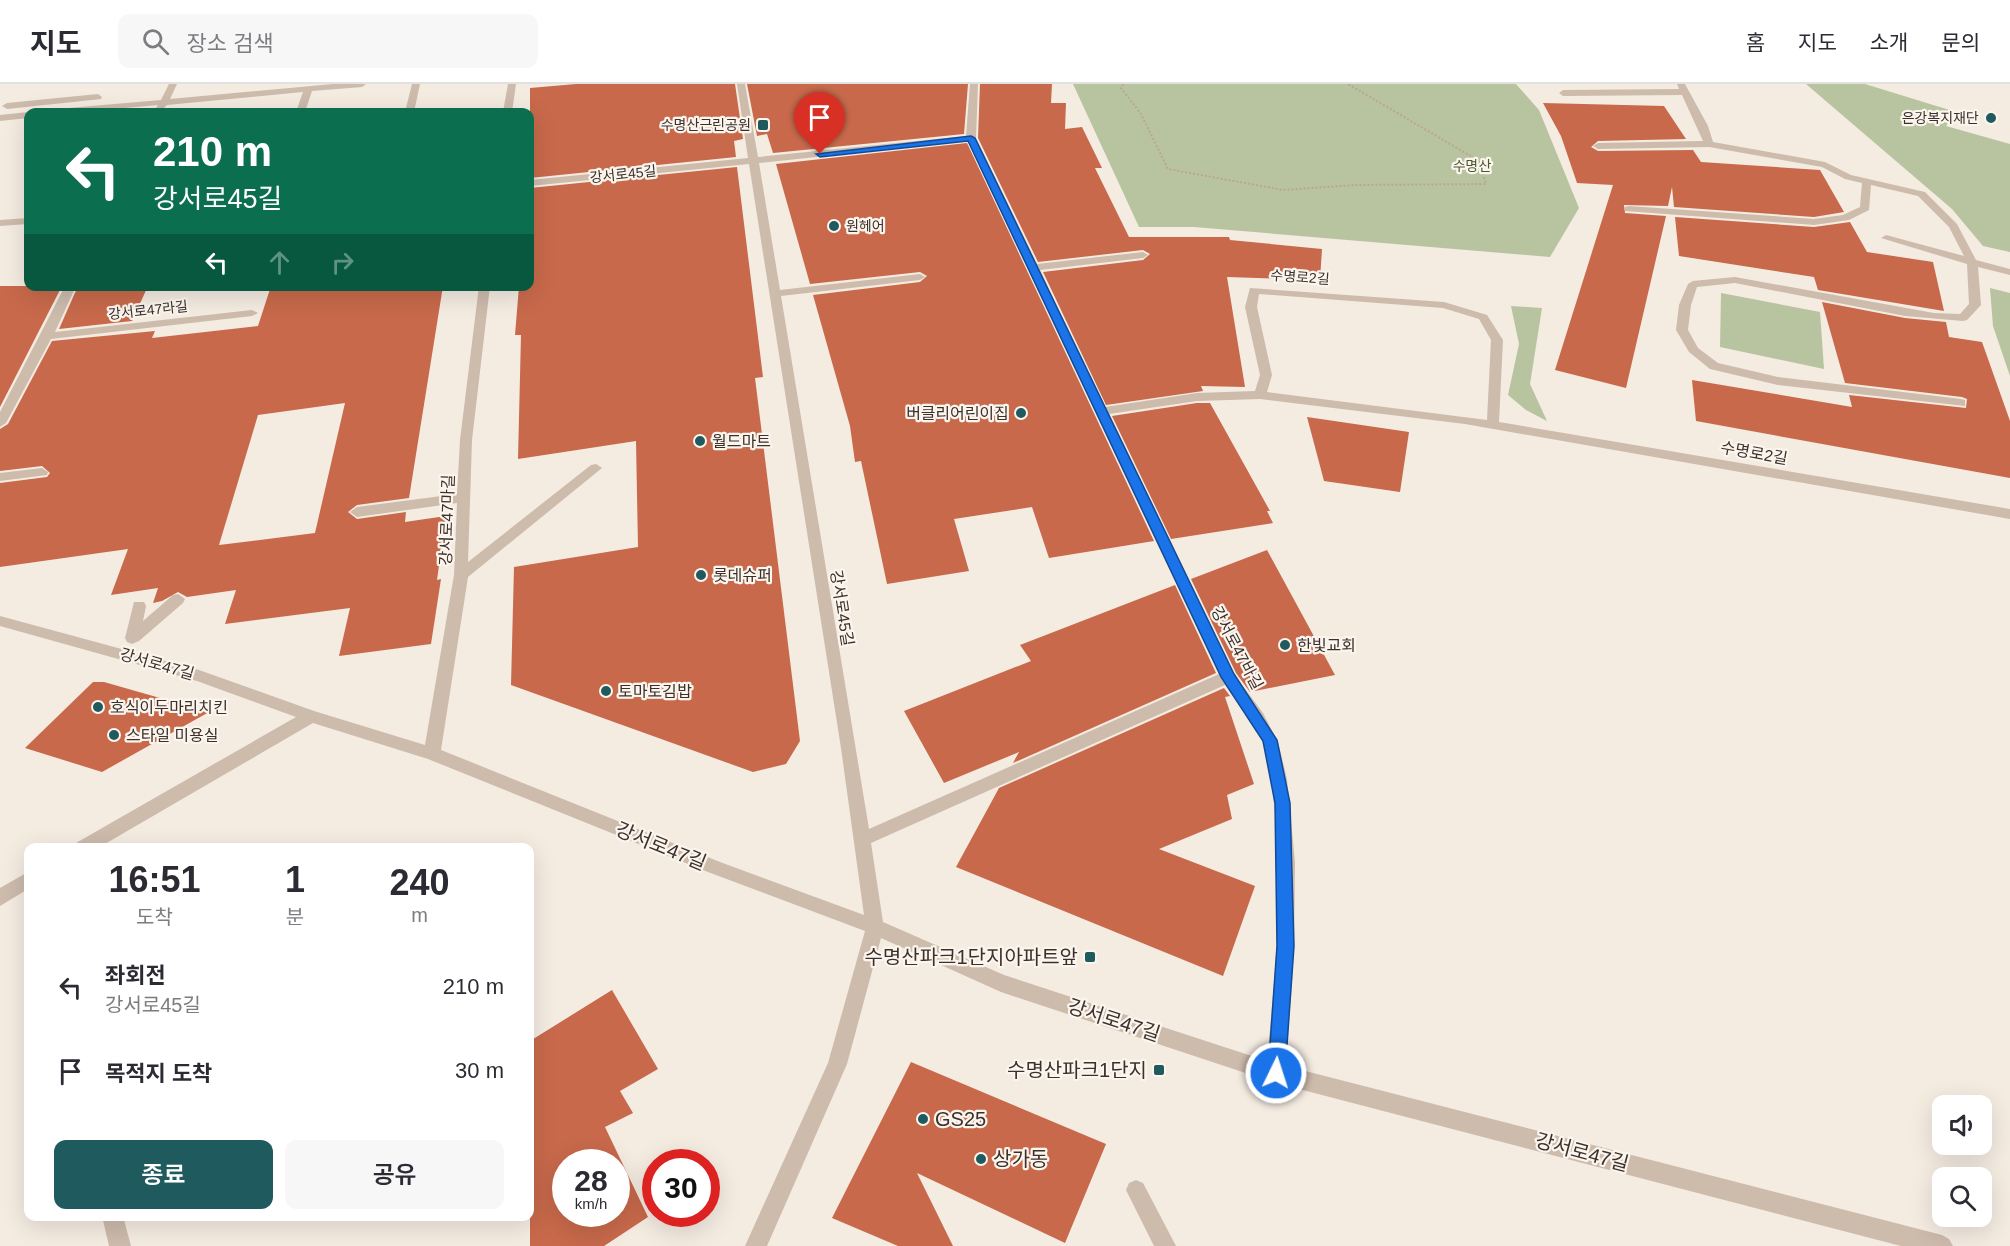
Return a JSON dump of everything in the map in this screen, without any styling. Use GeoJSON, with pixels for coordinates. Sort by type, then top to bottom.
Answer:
{"type":"FeatureCollection","features":[{"type":"Feature","properties":{"kind":"street"},"geometry":{"type":"LineString","coordinates":[[160,108],[173,84]]}},
{"type":"Feature","properties":{"kind":"street"},"geometry":{"type":"LineString","coordinates":[[100,108],[362,84]]}},
{"type":"Feature","properties":{"kind":"street"},"geometry":{"type":"LineString","coordinates":[[411,108],[416,84]]}},
{"type":"Feature","properties":{"kind":"street"},"geometry":{"type":"LineString","coordinates":[[509,108],[512,84]]}},
{"type":"Feature","properties":{"kind":"street","name":"강서로45길"},"geometry":{"type":"LineString","coordinates":[[741,84],[849,748],[875,927]]}},
{"type":"Feature","properties":{"kind":"street","name":"강서로47바길"},"geometry":{"type":"LineString","coordinates":[[974,84],[971,138],[1228,677],[1270,740],[1283,803],[1286,946],[1276,1073]]}},
{"type":"Feature","properties":{"kind":"street"},"geometry":{"type":"LineString","coordinates":[[1563,93],[1683,88],[1703,126],[1709,144]]}},
{"type":"Feature","properties":{"kind":"street"},"geometry":{"type":"LineString","coordinates":[[301,108],[308,89]]}},
{"type":"Feature","properties":{"kind":"street"},"geometry":{"type":"LineString","coordinates":[[7,106],[98,97]]}},
{"type":"Feature","properties":{"kind":"street"},"geometry":{"type":"LineString","coordinates":[[36,108],[39,103]]}},
{"type":"Feature","properties":{"kind":"street"},"geometry":{"type":"LineString","coordinates":[[0,118],[24,115]]}},
{"type":"Feature","properties":{"kind":"street","name":"강서로45길"},"geometry":{"type":"LineString","coordinates":[[534,183],[971,138]]}},
{"type":"Feature","properties":{"kind":"street"},"geometry":{"type":"LineString","coordinates":[[1598,146],[1709,144],[1825,165],[1848,177],[1921,195],[1953,226],[1972,262],[1975,305],[1963,318],[1931,317],[1878,309],[1733,280],[1693,284],[1685,305],[1682,330],[1693,350],[1714,366],[1778,381],[1961,403]]}},
{"type":"Feature","properties":{"kind":"street"},"geometry":{"type":"LineString","coordinates":[[1629,209],[1814,222],[1845,218],[1865,208],[1864,194],[1867,181]]}},
{"type":"Feature","properties":{"kind":"street"},"geometry":{"type":"LineString","coordinates":[[0,224],[24,221]]}},
{"type":"Feature","properties":{"kind":"street"},"geometry":{"type":"LineString","coordinates":[[1886,238],[2010,272]]}},
{"type":"Feature","properties":{"kind":"street"},"geometry":{"type":"LineString","coordinates":[[1033,268],[1143,255]]}},
{"type":"Feature","properties":{"kind":"street"},"geometry":{"type":"LineString","coordinates":[[774,294],[920,277]]}},
{"type":"Feature","properties":{"kind":"street","name":"수명로2길"},"geometry":{"type":"LineString","coordinates":[[1260,395],[1266,375],[1251,307],[1254,290],[1444,305],[1483,318],[1497,340],[1491,407],[1493,424]]}},
{"type":"Feature","properties":{"kind":"street"},"geometry":{"type":"LineString","coordinates":[[0,423],[47,336],[68,291]]}},
{"type":"Feature","properties":{"kind":"street","name":"강서로47마길"},"geometry":{"type":"LineString","coordinates":[[432,754],[461,575],[466,440],[483,291]]}},
{"type":"Feature","properties":{"kind":"street","name":"강서로47라길"},"geometry":{"type":"LineString","coordinates":[[47,336],[252,313]]}},
{"type":"Feature","properties":{"kind":"street","name":"수명로2길"},"geometry":{"type":"LineString","coordinates":[[1102,411],[1197,397],[1260,395],[1493,424],[2010,514]]}},
{"type":"Feature","properties":{"kind":"street"},"geometry":{"type":"LineString","coordinates":[[461,575],[596,468]]}},
{"type":"Feature","properties":{"kind":"street"},"geometry":{"type":"LineString","coordinates":[[0,477],[42,472]]}},
{"type":"Feature","properties":{"kind":"street"},"geometry":{"type":"LineString","coordinates":[[357,512],[464,498]]}},
{"type":"Feature","properties":{"kind":"street"},"geometry":{"type":"LineString","coordinates":[[117,653],[178,599]]}},
{"type":"Feature","properties":{"kind":"street"},"geometry":{"type":"LineString","coordinates":[[134,637],[140,606]]}},
{"type":"Feature","properties":{"kind":"street","name":"강서로47길"},"geometry":{"type":"LineString","coordinates":[[0,621],[199,676],[311,716],[432,754],[714,867],[875,927],[1001,982],[1276,1073],[1942,1246]]}},
{"type":"Feature","properties":{"kind":"street"},"geometry":{"type":"LineString","coordinates":[[861,840],[1228,677]]}},
{"type":"Feature","properties":{"kind":"street"},"geometry":{"type":"LineString","coordinates":[[91,843],[311,716]]}},
{"type":"Feature","properties":{"kind":"street"},"geometry":{"type":"LineString","coordinates":[[0,898],[24,883]]}},
{"type":"Feature","properties":{"kind":"street"},"geometry":{"type":"LineString","coordinates":[[756,1246],[837,1064],[875,927]]}},
{"type":"Feature","properties":{"kind":"street"},"geometry":{"type":"LineString","coordinates":[[1136,1190],[1165,1246]]}},
{"type":"Feature","properties":{"kind":"street"},"geometry":{"type":"LineString","coordinates":[[113,1221],[120,1246]]}},
{"type":"Feature","properties":{"kind":"path"},"geometry":{"type":"LineString","coordinates":[[1123,84],[1121,88],[1141,114],[1168,169],[1283,190],[1354,185],[1486,184],[1479,161],[1348,84]]}},
{"type":"Feature","properties":{"kind":"green space","name":"수명산"},"geometry":{"type":"Polygon","coordinates":[[[1073,84],[1516,84],[1539,110],[1579,208],[1550,257],[1194,227],[1139,227],[1073,84]]]}},
{"type":"Feature","properties":{"kind":"green space"},"geometry":{"type":"Polygon","coordinates":[[[1806,84],[1865,84],[1956,112],[1946,126],[2010,144],[2010,252],[1983,246],[1952,209],[1806,84]]]}},
{"type":"Feature","properties":{"kind":"green space"},"geometry":{"type":"Polygon","coordinates":[[[1990,288],[2010,293],[2010,376],[1993,326],[1990,288]]]}},
{"type":"Feature","properties":{"kind":"green space"},"geometry":{"type":"Polygon","coordinates":[[[1721,293],[1820,312],[1824,369],[1720,347],[1721,293]]]}},
{"type":"Feature","properties":{"kind":"green space"},"geometry":{"type":"Polygon","coordinates":[[[1511,306],[1542,308],[1530,384],[1547,421],[1526,410],[1508,395],[1519,344],[1511,306]]]}},
{"type":"Feature","properties":{"kind":"building"},"geometry":{"type":"Polygon","coordinates":[[[576,84],[735,84],[743,139],[734,141],[736,157],[534,178],[534,108],[530,108],[530,88],[576,84]]]}},
{"type":"Feature","properties":{"kind":"building"},"geometry":{"type":"Polygon","coordinates":[[[747,84],[968,84],[964,134],[773,153],[767,134],[757,136],[747,84]]]}},
{"type":"Feature","properties":{"kind":"building"},"geometry":{"type":"Polygon","coordinates":[[[980,84],[1052,84],[1051,103],[1066,103],[1065,129],[1082,127],[1102,168],[1095,168],[1129,237],[1229,237],[1230,240],[1322,249],[1320,280],[1227,277],[1245,387],[1201,386],[1203,391],[1106,405],[1043,272],[1143,260],[1150,254],[1143,250],[1038,262],[978,138],[980,84]]]}},
{"type":"Feature","properties":{"kind":"building"},"geometry":{"type":"Polygon","coordinates":[[[1543,103],[1664,106],[1686,139],[1598,141],[1591,147],[1598,151],[1693,150],[1701,162],[1820,170],[1844,212],[1814,217],[1674,207],[1672,187],[1668,206],[1624,205],[1625,213],[1666,216],[1626,388],[1555,370],[1613,185],[1577,183],[1561,136],[1543,103]]]}},
{"type":"Feature","properties":{"kind":"building"},"geometry":{"type":"Polygon","coordinates":[[[967,143],[1154,541],[1049,558],[1032,507],[954,519],[969,571],[887,584],[861,461],[855,462],[850,426],[813,295],[920,282],[927,276],[920,272],[810,284],[776,164],[967,143]]]}},
{"type":"Feature","properties":{"kind":"building"},"geometry":{"type":"Polygon","coordinates":[[[737,167],[763,377],[755,378],[800,741],[786,764],[753,772],[511,685],[514,567],[638,547],[636,441],[518,459],[521,335],[515,335],[519,291],[534,291],[534,188],[737,167]]]}},
{"type":"Feature","properties":{"kind":"building"},"geometry":{"type":"Polygon","coordinates":[[[1675,217],[1814,227],[1850,222],[1867,252],[1933,262],[1944,311],[1818,290],[1814,277],[1679,256],[1675,217]]]}},
{"type":"Feature","properties":{"kind":"building"},"geometry":{"type":"Polygon","coordinates":[[[0,286],[24,286],[24,291],[59,291],[0,407],[0,286]]]}},
{"type":"Feature","properties":{"kind":"building"},"geometry":{"type":"Polygon","coordinates":[[[76,291],[146,291],[132,321],[59,329],[76,291]]]}},
{"type":"Feature","properties":{"kind":"building"},"geometry":{"type":"Polygon","coordinates":[[[269,291],[442,291],[409,498],[357,505],[348,512],[357,519],[406,512],[405,522],[446,516],[437,580],[441,579],[431,644],[339,656],[350,608],[225,624],[236,590],[187,597],[178,592],[153,603],[158,588],[111,595],[128,549],[0,567],[0,483],[47,477],[50,473],[42,466],[0,471],[0,429],[8,424],[52,341],[155,331],[152,338],[258,326],[269,291]],[[345,403],[258,415],[219,545],[315,533],[345,403]]]}},
{"type":"Feature","properties":{"kind":"building"},"geometry":{"type":"Polygon","coordinates":[[[1822,302],[1905,318],[1946,322],[1949,337],[1982,342],[2010,421],[2010,478],[1696,421],[1692,380],[1852,407],[1849,395],[1966,408],[1967,399],[1962,397],[1845,383],[1822,302]]]}},
{"type":"Feature","properties":{"kind":"building"},"geometry":{"type":"Polygon","coordinates":[[[1210,403],[1270,511],[1267,511],[1273,523],[1171,539],[1112,416],[1210,403]]]}},
{"type":"Feature","properties":{"kind":"building"},"geometry":{"type":"Polygon","coordinates":[[[1307,417],[1409,432],[1400,492],[1324,481],[1307,417]]]}},
{"type":"Feature","properties":{"kind":"building"},"geometry":{"type":"Polygon","coordinates":[[[1267,550],[1335,675],[1250,692],[1236,673],[1191,579],[1267,550]]]}},
{"type":"Feature","properties":{"kind":"building"},"geometry":{"type":"Polygon","coordinates":[[[1175,585],[1216,673],[1013,763],[1019,752],[944,783],[904,711],[1031,661],[1020,645],[1175,585]]]}},
{"type":"Feature","properties":{"kind":"building"},"geometry":{"type":"Polygon","coordinates":[[[93,682],[104,682],[209,712],[102,772],[25,748],[93,682]]]}},
{"type":"Feature","properties":{"kind":"building"},"geometry":{"type":"Polygon","coordinates":[[[1224,688],[1230,696],[1225,697],[1254,784],[1227,795],[1232,819],[1159,849],[1255,886],[1223,976],[956,867],[999,788],[1224,688]]]}},
{"type":"Feature","properties":{"kind":"building"},"geometry":{"type":"Polygon","coordinates":[[[612,990],[658,1069],[620,1091],[633,1113],[605,1127],[616,1149],[552,1149],[552,1227],[630,1227],[630,1179],[642,1204],[642,1221],[604,1246],[530,1246],[530,1221],[534,1221],[534,1039],[612,990]]]}},
{"type":"Feature","properties":{"kind":"building","name":"상가동"},"geometry":{"type":"Polygon","coordinates":[[[911,1062],[1106,1144],[1065,1243],[917,1173],[953,1246],[898,1246],[832,1218],[911,1062]]]}},
{"type":"Feature","properties":{"kind":"place","name":"은강복지재단"},"geometry":{"type":"Point","coordinates":[1991,118]}},
{"type":"Feature","properties":{"kind":"place","name":"수명산근린공원"},"geometry":{"type":"Point","coordinates":[763,125]}},
{"type":"Feature","properties":{"kind":"place","name":"원헤어"},"geometry":{"type":"Point","coordinates":[834,226]}},
{"type":"Feature","properties":{"kind":"place","name":"버클리어린이집"},"geometry":{"type":"Point","coordinates":[1021,413]}},
{"type":"Feature","properties":{"kind":"place","name":"월드마트"},"geometry":{"type":"Point","coordinates":[700,441]}},
{"type":"Feature","properties":{"kind":"place","name":"롯데슈퍼"},"geometry":{"type":"Point","coordinates":[701,575]}},
{"type":"Feature","properties":{"kind":"place","name":"한빛교회"},"geometry":{"type":"Point","coordinates":[1285,645]}},
{"type":"Feature","properties":{"kind":"place","name":"토마토김밥"},"geometry":{"type":"Point","coordinates":[606,691]}},
{"type":"Feature","properties":{"kind":"place","name":"호식이두마리치킨"},"geometry":{"type":"Point","coordinates":[98,707]}},
{"type":"Feature","properties":{"kind":"place","name":"스타일 미용실"},"geometry":{"type":"Point","coordinates":[114,735]}},
{"type":"Feature","properties":{"kind":"place","name":"수명산파크1단지아파트앞"},"geometry":{"type":"Point","coordinates":[1090,957]}},
{"type":"Feature","properties":{"kind":"place","name":"수명산파크1단지"},"geometry":{"type":"Point","coordinates":[1159,1070]}},
{"type":"Feature","properties":{"kind":"place","name":"GS25"},"geometry":{"type":"Point","coordinates":[923,1119]}},
{"type":"Feature","properties":{"kind":"place","name":"상가동"},"geometry":{"type":"Point","coordinates":[981,1159]}},
{"type":"Feature","properties":{"kind":"route"},"geometry":{"type":"LineString","coordinates":[[820,154],[971,138],[1228,677],[1270,740],[1283,803],[1286,866],[1286,946],[1276,1073]]}}]}
